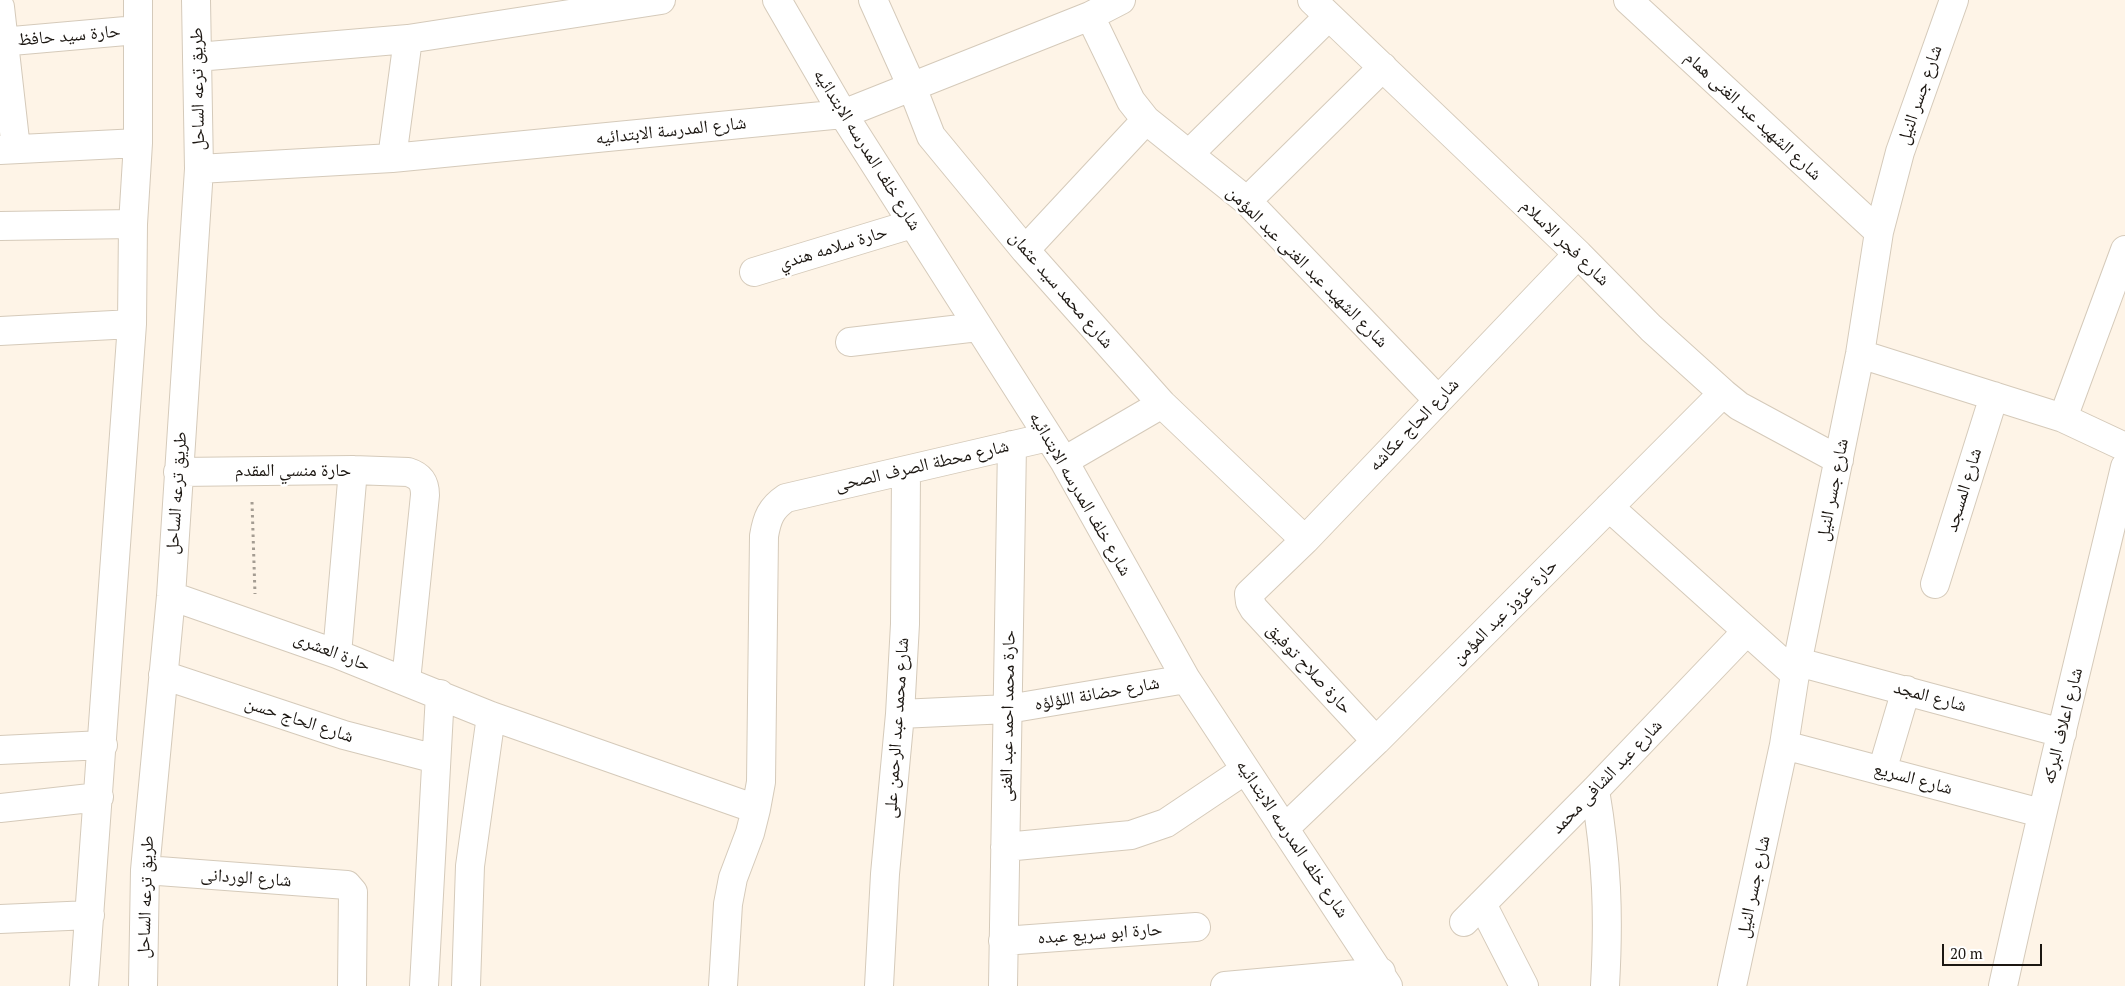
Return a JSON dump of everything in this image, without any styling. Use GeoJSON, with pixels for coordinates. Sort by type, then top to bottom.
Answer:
{"type":"FeatureCollection","features":[{"type":"Feature","properties":{"kind":"street"},"geometry":{"type":"LineString","coordinates":[[84,986],[103,746],[132,324],[133,224],[138,143],[138,0]]}},
{"type":"Feature","properties":{"kind":"street","name":"طريق ترعه الساحل"},"geometry":{"type":"LineString","coordinates":[[143,986],[145,870],[171,596],[199,169],[196,0]]}},
{"type":"Feature","properties":{"kind":"street"},"geometry":{"type":"LineString","coordinates":[[198,57],[408,40],[661,0]]}},
{"type":"Feature","properties":{"kind":"street","name":"شارع خلف المدرسه الابتدائيه"},"geometry":{"type":"LineString","coordinates":[[777,0],[843,114],[1064,462],[1186,679],[1384,979]]}},
{"type":"Feature","properties":{"kind":"street","name":"شارع محمد سيد عثمان"},"geometry":{"type":"LineString","coordinates":[[873,0],[912,87],[931,136],[1025,250],[1162,404],[1304,540]]}},
{"type":"Feature","properties":{"kind":"street","name":"شارع المدرسة الابتدائيه"},"geometry":{"type":"LineString","coordinates":[[199,169],[392,158],[843,114],[1090,16],[1121,0]]}},
{"type":"Feature","properties":{"kind":"street","name":"شارع الشهيد عبد الغنى همام"},"geometry":{"type":"LineString","coordinates":[[1628,0],[1879,232]]}},
{"type":"Feature","properties":{"kind":"street","name":"شارع جسر النيل"},"geometry":{"type":"LineString","coordinates":[[1732,986],[1784,745],[1797,668],[1860,354],[1879,232],[1900,152],[1954,0]]}},
{"type":"Feature","properties":{"kind":"street"},"geometry":{"type":"LineString","coordinates":[[0,7],[8,150],[138,143]]}},
{"type":"Feature","properties":{"kind":"street"},"geometry":{"type":"LineString","coordinates":[[1189,154],[1320,8]]}},
{"type":"Feature","properties":{"kind":"street","name":"شارع فجر الاسلام"},"geometry":{"type":"LineString","coordinates":[[1320,8],[1578,254],[1651,328],[1723,393],[1740,406],[1839,460]]}},
{"type":"Feature","properties":{"kind":"street","name":"شارع الشهيد عبد الغنى عبد المؤمن"},"geometry":{"type":"LineString","coordinates":[[1090,16],[1131,101],[1146,120],[1247,201],[1438,400]]}},
{"type":"Feature","properties":{"kind":"street","name":"حارة سيد حافظ"},"geometry":{"type":"LineString","coordinates":[[2,42],[137,30]]}},
{"type":"Feature","properties":{"kind":"street"},"geometry":{"type":"LineString","coordinates":[[392,158],[408,40]]}},
{"type":"Feature","properties":{"kind":"street"},"geometry":{"type":"LineString","coordinates":[[1247,201],[1383,67]]}},
{"type":"Feature","properties":{"kind":"street"},"geometry":{"type":"LineString","coordinates":[[1025,250],[1146,120]]}},
{"type":"Feature","properties":{"kind":"street"},"geometry":{"type":"LineString","coordinates":[[0,226],[133,224]]}},
{"type":"Feature","properties":{"kind":"street","name":"حارة سلامه هندي"},"geometry":{"type":"LineString","coordinates":[[754,272],[912,224]]}},
{"type":"Feature","properties":{"kind":"street"},"geometry":{"type":"LineString","coordinates":[[2063,418],[2125,250]]}},
{"type":"Feature","properties":{"kind":"street","name":"شارع الحاج عكاشه"},"geometry":{"type":"LineString","coordinates":[[1249,594],[1304,540],[1578,254]]}},
{"type":"Feature","properties":{"kind":"street"},"geometry":{"type":"LineString","coordinates":[[0,331],[132,324]]}},
{"type":"Feature","properties":{"kind":"street"},"geometry":{"type":"LineString","coordinates":[[850,342],[978,327]]}},
{"type":"Feature","properties":{"kind":"street"},"geometry":{"type":"LineString","coordinates":[[1860,354],[2063,418],[2125,447]]}},
{"type":"Feature","properties":{"kind":"street","name":"حارة عزوز عبد المؤمن"},"geometry":{"type":"LineString","coordinates":[[1284,829],[1376,741],[1723,393]]}},
{"type":"Feature","properties":{"kind":"street","name":"شارع المسجد"},"geometry":{"type":"LineString","coordinates":[[1935,584],[1994,396]]}},
{"type":"Feature","properties":{"kind":"street"},"geometry":{"type":"LineString","coordinates":[[1064,462],[1162,404]]}},
{"type":"Feature","properties":{"kind":"street","name":"شارع محطة الصرف الصحى"},"geometry":{"type":"LineString","coordinates":[[723,986],[728,904],[733,878],[750,833],[761,782],[764,536],[770,512],[786,498],[1048,437]]}},
{"type":"Feature","properties":{"kind":"street","name":"حارة محمد احمد عبد الغنى"},"geometry":{"type":"LineString","coordinates":[[1002,986],[1012,445]]}},
{"type":"Feature","properties":{"kind":"street","name":"شارع اعلاف البركه"},"geometry":{"type":"LineString","coordinates":[[2003,986],[2041,813],[2062,733],[2125,467]]}},
{"type":"Feature","properties":{"kind":"street"},"geometry":{"type":"LineString","coordinates":[[338,654],[353,470]]}},
{"type":"Feature","properties":{"kind":"street","name":"حارة منسي المقدم"},"geometry":{"type":"LineString","coordinates":[[178,472],[353,470],[408,472],[416,475],[422,481],[425,495],[406,680]]}},
{"type":"Feature","properties":{"kind":"street","name":"شارع محمد عبد الرحمن على"},"geometry":{"type":"LineString","coordinates":[[879,986],[885,874],[900,714],[905,624],[906,470]]}},
{"type":"Feature","properties":{"kind":"street"},"geometry":{"type":"LineString","coordinates":[[1609,507],[1748,631],[1797,668]]}},
{"type":"Feature","properties":{"kind":"street","name":"حارة صلاح توفيق"},"geometry":{"type":"LineString","coordinates":[[1249,594],[1250,602],[1254,609],[1376,741]]}},
{"type":"Feature","properties":{"kind":"street","name":"حارة العشرى"},"geometry":{"type":"LineString","coordinates":[[171,596],[338,654],[491,716],[756,809]]}},
{"type":"Feature","properties":{"kind":"street","name":"شارع عبد الشافى محمد"},"geometry":{"type":"LineString","coordinates":[[1524,986],[1473,913],[1748,631]]}},
{"type":"Feature","properties":{"kind":"street","name":"شارع المجد"},"geometry":{"type":"LineString","coordinates":[[1797,668],[1906,690],[2062,733]]}},
{"type":"Feature","properties":{"kind":"street","name":"شارع الحاج حسن"},"geometry":{"type":"LineString","coordinates":[[163,675],[344,735],[436,760]]}},
{"type":"Feature","properties":{"kind":"street","name":"شارع حضانة اللؤلؤه"},"geometry":{"type":"LineString","coordinates":[[900,714],[1008,710],[1186,679]]}},
{"type":"Feature","properties":{"kind":"street"},"geometry":{"type":"LineString","coordinates":[[1882,771],[1906,690]]}},
{"type":"Feature","properties":{"kind":"street"},"geometry":{"type":"LineString","coordinates":[[424,986],[440,694]]}},
{"type":"Feature","properties":{"kind":"street"},"geometry":{"type":"LineString","coordinates":[[466,986],[470,866],[491,716]]}},
{"type":"Feature","properties":{"kind":"street","name":"شارع السريع"},"geometry":{"type":"LineString","coordinates":[[1784,745],[2041,813]]}},
{"type":"Feature","properties":{"kind":"street"},"geometry":{"type":"LineString","coordinates":[[0,750],[103,746]]}},
{"type":"Feature","properties":{"kind":"street"},"geometry":{"type":"LineString","coordinates":[[1005,847],[1131,835],[1166,823],[1246,770]]}},
{"type":"Feature","properties":{"kind":"street"},"geometry":{"type":"LineString","coordinates":[[1595,790],[1604,839],[1608,888],[1608,938],[1605,986]]}},
{"type":"Feature","properties":{"kind":"street"},"geometry":{"type":"LineString","coordinates":[[0,808],[99,797]]}},
{"type":"Feature","properties":{"kind":"street","name":"شارع الوردانى"},"geometry":{"type":"LineString","coordinates":[[145,870],[347,885],[353,892],[352,986]]}},
{"type":"Feature","properties":{"kind":"street"},"geometry":{"type":"LineString","coordinates":[[0,919],[90,915]]}},
{"type":"Feature","properties":{"kind":"street","name":"حارة ابو سريع عبده"},"geometry":{"type":"LineString","coordinates":[[1003,941],[1196,927]]}},
{"type":"Feature","properties":{"kind":"street"},"geometry":{"type":"LineString","coordinates":[[1225,986],[1384,979]]}},
{"type":"Feature","properties":{"kind":"path"},"geometry":{"type":"LineString","coordinates":[[251,471],[256,624]]}}]}
